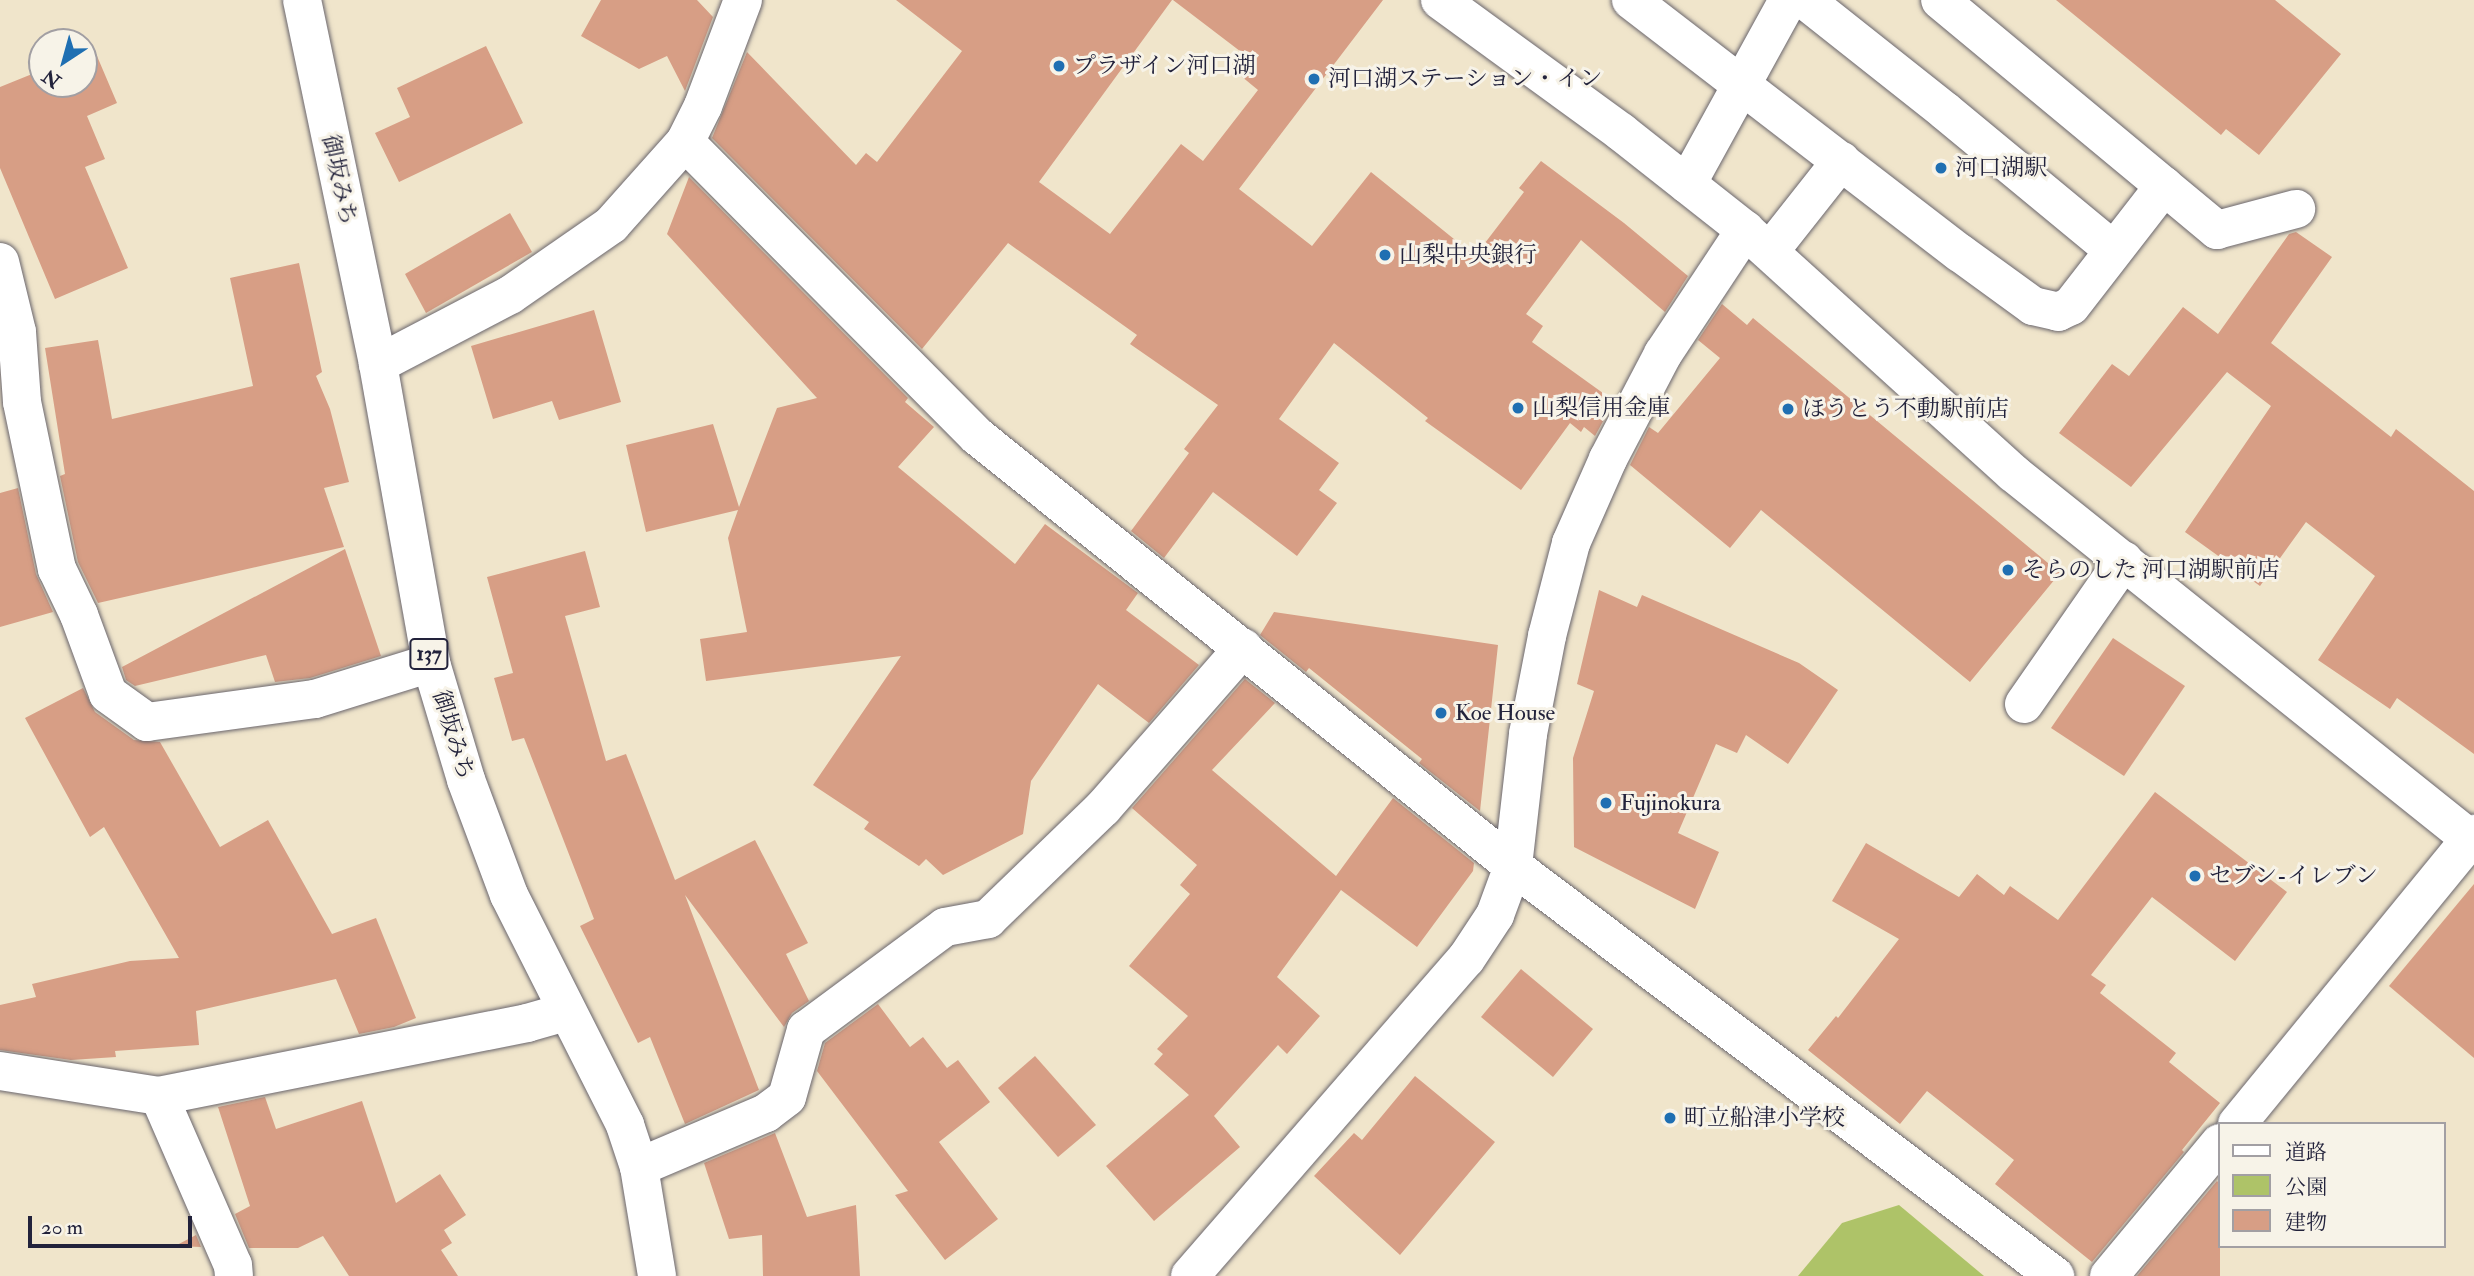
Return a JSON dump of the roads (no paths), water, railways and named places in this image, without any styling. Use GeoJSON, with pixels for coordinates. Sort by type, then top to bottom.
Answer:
{"type":"FeatureCollection","features":[{"type":"Feature","properties":{"kind":"main road","name":"御坂みち"},"geometry":{"type":"LineString","coordinates":[[302,0],[378,364],[431,663],[466,780],[509,895],[625,1125],[639,1167],[657,1276]]}},
{"type":"Feature","properties":{"kind":"main road"},"geometry":{"type":"LineString","coordinates":[[378,364],[510,295],[611,225],[685,142],[703,106],[743,0]]}},
{"type":"Feature","properties":{"kind":"main road"},"geometry":{"type":"LineString","coordinates":[[1440,0],[1687,184],[1758,241],[2013,473],[2473,839],[2239,1122]]}},
{"type":"Feature","properties":{"kind":"main road"},"geometry":{"type":"LineString","coordinates":[[1631,0],[1970,261],[2033,306],[2047,312],[2058,312],[2071,306],[2164,186]]}},
{"type":"Feature","properties":{"kind":"main road"},"geometry":{"type":"LineString","coordinates":[[1687,184],[1744,85],[1788,0]]}},
{"type":"Feature","properties":{"kind":"main road"},"geometry":{"type":"LineString","coordinates":[[1805,0],[2113,250]]}},
{"type":"Feature","properties":{"kind":"main road"},"geometry":{"type":"LineString","coordinates":[[1940,0],[2217,230],[2297,209]]}},
{"type":"Feature","properties":{"kind":"main road"},"geometry":{"type":"LineString","coordinates":[[685,142],[977,436],[1513,866],[2055,1276]]}},
{"type":"Feature","properties":{"kind":"main road"},"geometry":{"type":"LineString","coordinates":[[1190,1276],[1466,959],[1495,915],[1513,866],[1528,734],[1547,636],[1571,543],[1608,459],[1663,354],[1758,241],[1841,161]]}},
{"type":"Feature","properties":{"kind":"main road"},"geometry":{"type":"LineString","coordinates":[[0,262],[16,332],[22,402],[57,569],[79,615],[108,694],[146,722],[315,699],[431,663]]}},
{"type":"Feature","properties":{"kind":"main road"},"geometry":{"type":"LineString","coordinates":[[2024,704],[2124,560]]}},
{"type":"Feature","properties":{"kind":"main road"},"geometry":{"type":"LineString","coordinates":[[639,1167],[766,1113],[787,1097],[806,1030],[945,927],[988,919],[1103,807],[1243,648]]}},
{"type":"Feature","properties":{"kind":"main road"},"geometry":{"type":"LineString","coordinates":[[0,1071],[159,1096],[527,1023],[566,1012]]}},
{"type":"Feature","properties":{"kind":"main road"},"geometry":{"type":"LineString","coordinates":[[159,1096],[233,1265],[234,1276]]}},
{"type":"Feature","properties":{"kind":"main road"},"geometry":{"type":"LineString","coordinates":[[2109,1276],[2218,1145]]}},
{"type":"Feature","properties":{"kind":"place","name":"プラザイン河口湖"},"geometry":{"type":"Point","coordinates":[1059,66]}},
{"type":"Feature","properties":{"kind":"place","name":"河口湖ステーション・イン"},"geometry":{"type":"Point","coordinates":[1314,79]}},
{"type":"Feature","properties":{"kind":"place","name":"河口湖駅"},"geometry":{"type":"Point","coordinates":[1941,168]}},
{"type":"Feature","properties":{"kind":"place","name":"山梨中央銀行"},"geometry":{"type":"Point","coordinates":[1385,255]}},
{"type":"Feature","properties":{"kind":"place","name":"山梨信用金庫"},"geometry":{"type":"Point","coordinates":[1518,408]}},
{"type":"Feature","properties":{"kind":"place","name":"ほうとう不動駅前店"},"geometry":{"type":"Point","coordinates":[1788,409]}},
{"type":"Feature","properties":{"kind":"place","name":"そらのした 河口湖駅前店"},"geometry":{"type":"Point","coordinates":[2008,570]}},
{"type":"Feature","properties":{"kind":"place","name":"Koe House"},"geometry":{"type":"Point","coordinates":[1441,713]}},
{"type":"Feature","properties":{"kind":"place","name":"Fujinokura"},"geometry":{"type":"Point","coordinates":[1606,803]}},
{"type":"Feature","properties":{"kind":"place","name":"セブン-イレブン"},"geometry":{"type":"Point","coordinates":[2195,876]}},
{"type":"Feature","properties":{"kind":"place","name":"町立船津小学校"},"geometry":{"type":"Point","coordinates":[1670,1118]}}]}
